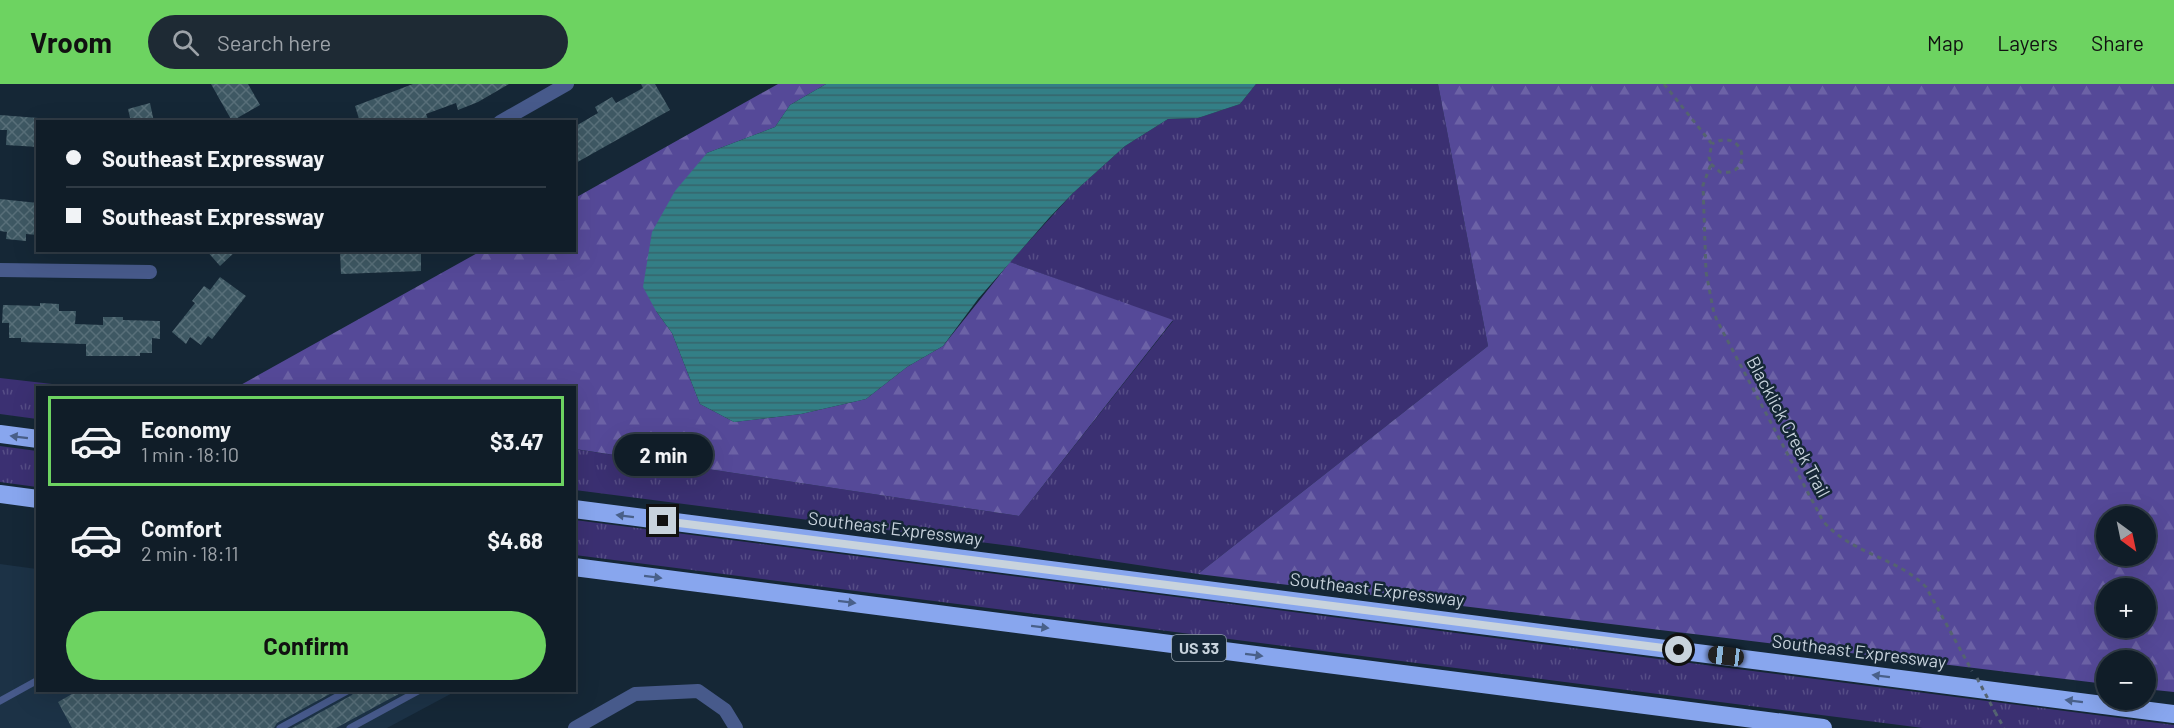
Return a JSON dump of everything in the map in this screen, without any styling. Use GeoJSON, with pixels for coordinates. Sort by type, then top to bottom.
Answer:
{"type":"FeatureCollection","features":[{"type":"Feature","properties":{"kind":"highway"},"geometry":{"type":"LineString","coordinates":[[0,434],[36,439]]}},
{"type":"Feature","properties":{"kind":"highway"},"geometry":{"type":"LineString","coordinates":[[0,494],[36,499]]}},
{"type":"Feature","properties":{"kind":"highway","name":"Southeast Expressway"},"geometry":{"type":"LineString","coordinates":[[576,509],[2174,714]]}},
{"type":"Feature","properties":{"kind":"highway","name":"US 33"},"geometry":{"type":"LineString","coordinates":[[576,567],[1823,728]]}},
{"type":"Feature","properties":{"kind":"street"},"geometry":{"type":"LineString","coordinates":[[504,120],[567,84]]}},
{"type":"Feature","properties":{"kind":"street"},"geometry":{"type":"LineString","coordinates":[[0,270],[150,272]]}},
{"type":"Feature","properties":{"kind":"street"},"geometry":{"type":"LineString","coordinates":[[575,728],[635,694],[698,691],[725,710],[736,728]]}},
{"type":"Feature","properties":{"kind":"lane"},"geometry":{"type":"LineString","coordinates":[[0,701],[36,681]]}},
{"type":"Feature","properties":{"kind":"lane"},"geometry":{"type":"LineString","coordinates":[[280,728],[345,692]]}},
{"type":"Feature","properties":{"kind":"lane"},"geometry":{"type":"LineString","coordinates":[[350,728],[416,692]]}},
{"type":"Feature","properties":{"kind":"path"},"geometry":{"type":"LineString","coordinates":[[1664,84],[1712,144],[1726,139],[1739,146],[1743,156],[1740,166],[1731,172],[1720,172],[1711,164]]}},
{"type":"Feature","properties":{"kind":"path","name":"Blacklick Creek Trail"},"geometry":{"type":"LineString","coordinates":[[1712,144],[1709,157],[1711,164],[1703,185],[1706,272],[1714,314],[1824,520],[1833,532],[1845,540],[1861,550],[1902,568],[1926,587],[2004,728]]}},
{"type":"Feature","properties":{"kind":"shaded area"},"geometry":{"type":"Polygon","coordinates":[[[826,84],[1256,84],[1240,104],[1198,118],[1168,119],[1125,146],[1049,218],[978,299],[943,346],[907,367],[866,399],[801,414],[734,422],[700,404],[672,333],[656,311],[643,287],[652,232],[675,191],[707,153],[775,127],[790,105],[826,84]]]}},
{"type":"Feature","properties":{"kind":"shaded area"},"geometry":{"type":"Polygon","coordinates":[[[0,564],[36,569],[36,692],[454,692],[387,728],[0,728],[0,564]]]}},
{"type":"Feature","properties":{"kind":"green space"},"geometry":{"type":"Polygon","coordinates":[[[778,84],[826,84],[790,105],[775,127],[707,153],[656,311],[672,333],[700,404],[734,422],[801,414],[866,399],[907,367],[943,346],[1010,262],[1173,320],[1019,516],[576,449],[576,386],[239,386],[479,252],[576,252],[576,197],[778,84]]]}},
{"type":"Feature","properties":{"kind":"green space"},"geometry":{"type":"Polygon","coordinates":[[[1256,84],[1438,84],[1488,346],[1198,574],[1011,546],[576,490],[576,449],[1019,516],[1173,321],[1010,262],[1073,193],[1125,146],[1168,119],[1198,118],[1240,104],[1256,84]]]}},
{"type":"Feature","properties":{"kind":"green space"},"geometry":{"type":"Polygon","coordinates":[[[1438,84],[2174,84],[2174,692],[2156,690],[2156,650],[2096,650],[2096,683],[1198,574],[1488,346],[1438,84]]]}},
{"type":"Feature","properties":{"kind":"green space"},"geometry":{"type":"Polygon","coordinates":[[[0,378],[69,386],[36,386],[36,419],[0,414],[0,378]]]}},
{"type":"Feature","properties":{"kind":"green space"},"geometry":{"type":"Polygon","coordinates":[[[0,446],[36,451],[36,487],[0,482],[0,446]]]}},
{"type":"Feature","properties":{"kind":"green space"},"geometry":{"type":"Polygon","coordinates":[[[576,520],[2174,725],[2174,728],[1923,728],[576,555],[576,520]]]}},
{"type":"Feature","properties":{"kind":"building"},"geometry":{"type":"Polygon","coordinates":[[[211,84],[248,84],[260,105],[231,120],[211,84]]]}},
{"type":"Feature","properties":{"kind":"building"},"geometry":{"type":"Polygon","coordinates":[[[413,84],[509,84],[478,102],[458,110],[456,103],[426,114],[428,120],[359,120],[355,106],[413,84]]]}},
{"type":"Feature","properties":{"kind":"building"},"geometry":{"type":"Polygon","coordinates":[[[641,84],[655,84],[670,110],[576,163],[576,126],[598,113],[595,107],[612,97],[616,103],[643,88],[641,84]]]}},
{"type":"Feature","properties":{"kind":"building"},"geometry":{"type":"Polygon","coordinates":[[[150,103],[154,120],[131,120],[128,109],[150,103]]]}},
{"type":"Feature","properties":{"kind":"building"},"geometry":{"type":"Polygon","coordinates":[[[0,115],[38,118],[36,120],[36,147],[6,145],[7,130],[0,130],[0,115]]]}},
{"type":"Feature","properties":{"kind":"building"},"geometry":{"type":"Polygon","coordinates":[[[0,199],[36,203],[36,235],[26,234],[26,241],[6,239],[7,232],[0,231],[0,199]]]}},
{"type":"Feature","properties":{"kind":"building"},"geometry":{"type":"Polygon","coordinates":[[[208,252],[235,252],[220,266],[208,252]]]}},
{"type":"Feature","properties":{"kind":"building"},"geometry":{"type":"Polygon","coordinates":[[[340,252],[421,252],[421,271],[341,274],[340,252]]]}},
{"type":"Feature","properties":{"kind":"building"},"geometry":{"type":"Polygon","coordinates":[[[220,277],[246,296],[212,339],[208,336],[201,345],[190,337],[186,344],[172,332],[195,303],[192,301],[204,286],[210,290],[220,277]]]}},
{"type":"Feature","properties":{"kind":"building"},"geometry":{"type":"Polygon","coordinates":[[[40,303],[59,304],[59,311],[76,311],[75,324],[103,325],[103,317],[160,321],[160,339],[152,338],[152,353],[140,353],[140,356],[86,356],[86,344],[21,342],[21,338],[9,338],[9,323],[2,323],[3,305],[40,306],[40,303]]]}},
{"type":"Feature","properties":{"kind":"building"},"geometry":{"type":"Polygon","coordinates":[[[76,692],[333,692],[277,723],[274,728],[72,728],[58,702],[76,692]]]}},
{"type":"Feature","properties":{"kind":"building"},"geometry":{"type":"Polygon","coordinates":[[[354,692],[402,692],[336,728],[292,728],[354,692]]]}},
{"type":"Feature","properties":{"kind":"route"},"geometry":{"type":"LineString","coordinates":[[663,521],[1679,650]]}}]}
